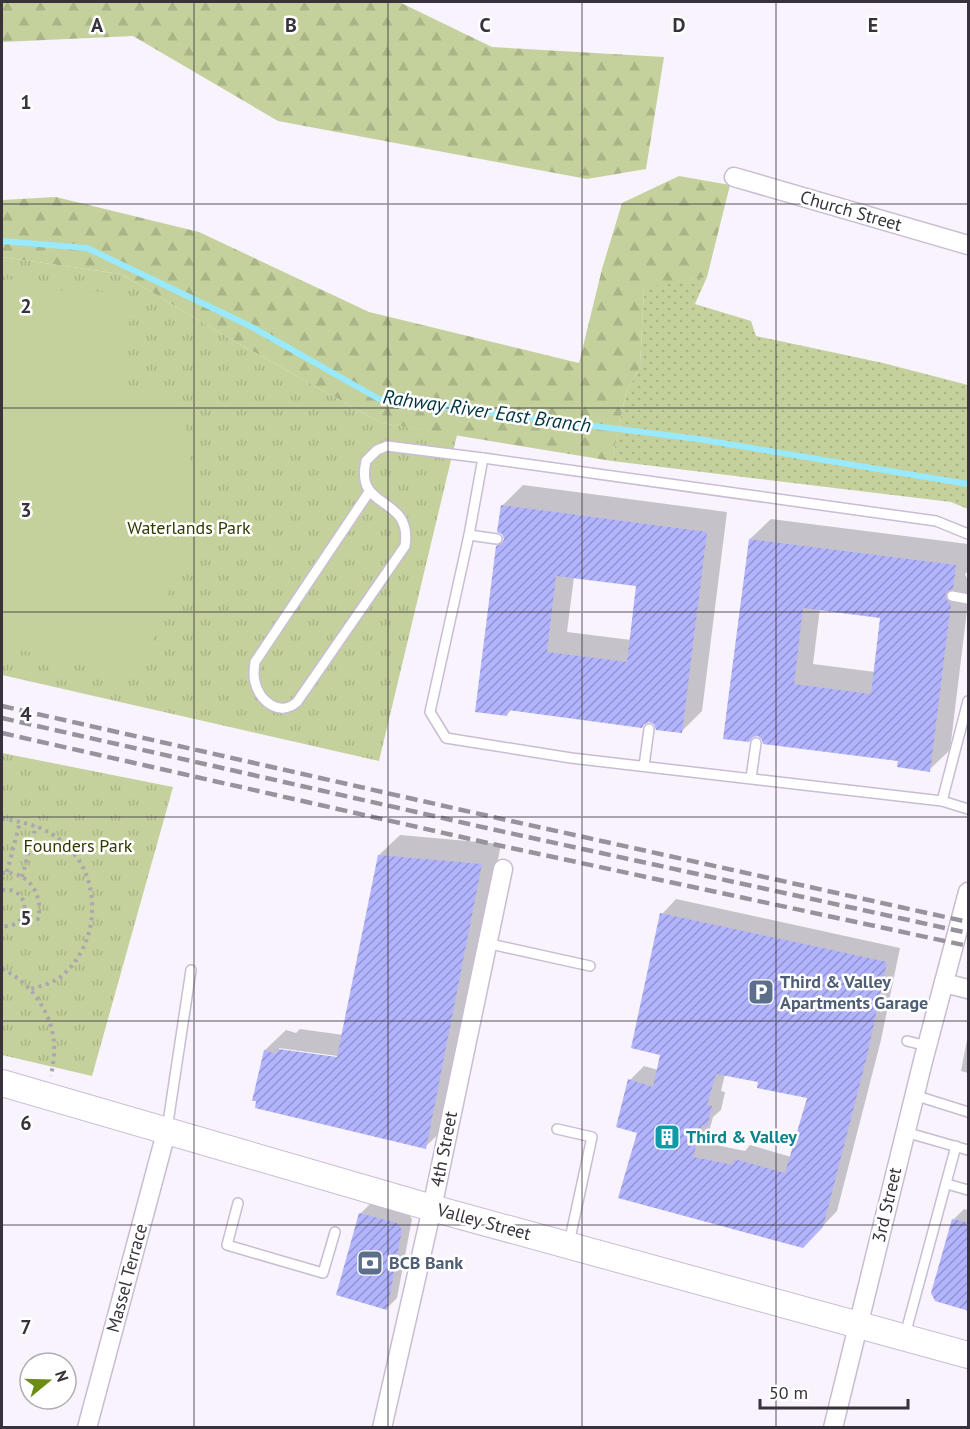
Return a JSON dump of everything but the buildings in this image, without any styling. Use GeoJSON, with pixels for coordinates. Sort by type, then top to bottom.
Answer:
{"type":"FeatureCollection","features":[{"type":"Feature","properties":{"kind":"main road","name":"Valley Street"},"geometry":{"type":"LineString","coordinates":[[2,1083],[167,1129],[432,1208],[969,1355]]}},
{"type":"Feature","properties":{"kind":"street","name":"Church Street"},"geometry":{"type":"LineString","coordinates":[[734,177],[969,245]]}},
{"type":"Feature","properties":{"kind":"street","name":"4th Street"},"geometry":{"type":"LineString","coordinates":[[382,1428],[432,1208],[503,869]]}},
{"type":"Feature","properties":{"kind":"street","name":"3rd Street"},"geometry":{"type":"LineString","coordinates":[[832,1428],[905,1132],[969,892]]}},
{"type":"Feature","properties":{"kind":"street"},"geometry":{"type":"LineString","coordinates":[[944,983],[969,989]]}},
{"type":"Feature","properties":{"kind":"street","name":"Massel Terrace"},"geometry":{"type":"LineString","coordinates":[[87,1428],[167,1129]]}},
{"type":"Feature","properties":{"kind":"lane"},"geometry":{"type":"LineString","coordinates":[[369,492],[255,662],[254,681],[258,692],[264,701],[276,708],[292,706],[297,702],[405,546],[406,528],[399,513],[369,492],[364,481],[366,461],[377,450],[387,446],[936,521],[969,534]]}},
{"type":"Feature","properties":{"kind":"lane"},"geometry":{"type":"LineString","coordinates":[[483,458],[469,535],[430,712],[446,738],[571,758],[942,801],[969,809]]}},
{"type":"Feature","properties":{"kind":"lane"},"geometry":{"type":"LineString","coordinates":[[469,535],[497,539]]}},
{"type":"Feature","properties":{"kind":"lane"},"geometry":{"type":"LineString","coordinates":[[952,596],[969,598]]}},
{"type":"Feature","properties":{"kind":"lane"},"geometry":{"type":"LineString","coordinates":[[942,801],[969,701]]}},
{"type":"Feature","properties":{"kind":"lane"},"geometry":{"type":"LineString","coordinates":[[644,766],[649,729]]}},
{"type":"Feature","properties":{"kind":"lane"},"geometry":{"type":"LineString","coordinates":[[751,778],[756,743]]}},
{"type":"Feature","properties":{"kind":"lane"},"geometry":{"type":"LineString","coordinates":[[486,943],[590,966]]}},
{"type":"Feature","properties":{"kind":"lane"},"geometry":{"type":"LineString","coordinates":[[167,1129],[191,970]]}},
{"type":"Feature","properties":{"kind":"lane"},"geometry":{"type":"LineString","coordinates":[[907,1041],[927,1046]]}},
{"type":"Feature","properties":{"kind":"lane"},"geometry":{"type":"LineString","coordinates":[[915,1095],[969,1112]]}},
{"type":"Feature","properties":{"kind":"lane"},"geometry":{"type":"LineString","coordinates":[[557,1130],[592,1137],[569,1245]]}},
{"type":"Feature","properties":{"kind":"lane"},"geometry":{"type":"LineString","coordinates":[[905,1132],[969,1150]]}},
{"type":"Feature","properties":{"kind":"lane"},"geometry":{"type":"LineString","coordinates":[[904,1337],[956,1146]]}},
{"type":"Feature","properties":{"kind":"lane"},"geometry":{"type":"LineString","coordinates":[[947,1184],[969,1190]]}},
{"type":"Feature","properties":{"kind":"lane"},"geometry":{"type":"LineString","coordinates":[[238,1203],[227,1245],[323,1273],[335,1233]]}},
{"type":"Feature","properties":{"kind":"path"},"geometry":{"type":"LineString","coordinates":[[2,819],[36,826],[51,833],[68,847],[81,863],[89,882],[92,922],[87,942],[76,961],[56,979],[30,989]]}},
{"type":"Feature","properties":{"kind":"path"},"geometry":{"type":"LineString","coordinates":[[20,822],[4,873],[22,877],[33,886],[38,897],[40,911],[38,919],[23,915]]}},
{"type":"Feature","properties":{"kind":"path"},"geometry":{"type":"LineString","coordinates":[[22,877],[36,826]]}},
{"type":"Feature","properties":{"kind":"path"},"geometry":{"type":"LineString","coordinates":[[2,890],[11,890],[21,896],[25,907],[18,922],[2,926]]}},
{"type":"Feature","properties":{"kind":"path"},"geometry":{"type":"LineString","coordinates":[[2,969],[15,975],[30,989],[46,1015],[54,1042],[50,1077]]}},
{"type":"Feature","properties":{"kind":"green space"},"geometry":{"type":"Polygon","coordinates":[[[2,2],[399,2],[492,47],[664,57],[646,169],[587,179],[278,121],[133,36],[2,42],[2,2]]]}},
{"type":"Feature","properties":{"kind":"green space"},"geometry":{"type":"Polygon","coordinates":[[[679,176],[730,185],[707,277],[644,288],[640,367],[626,393],[612,461],[381,423],[227,337],[121,274],[2,257],[2,200],[56,197],[199,232],[369,312],[579,363],[602,269],[622,203],[679,176]]]}},
{"type":"Feature","properties":{"kind":"green space","name":"Waterlands Park"},"geometry":{"type":"Polygon","coordinates":[[[2,257],[121,274],[227,337],[381,423],[457,435],[379,761],[2,675],[2,257]]]}},
{"type":"Feature","properties":{"kind":"green space"},"geometry":{"type":"Polygon","coordinates":[[[707,277],[695,304],[751,321],[756,336],[883,363],[968,385],[968,509],[951,502],[612,461],[626,393],[640,367],[644,287],[707,277]]]}},
{"type":"Feature","properties":{"kind":"green space"},"geometry":{"type":"Polygon","coordinates":[[[11,279],[13,289],[110,292],[130,312],[121,400],[179,390],[205,548],[182,552],[148,655],[123,676],[2,645],[2,280],[11,279]]]}},
{"type":"Feature","properties":{"kind":"green space","name":"Founders Park"},"geometry":{"type":"Polygon","coordinates":[[[2,753],[173,787],[92,1076],[2,1055],[2,753]]]}},
{"type":"Feature","properties":{"kind":"waterway","name":"Rahway River East Branch"},"geometry":{"type":"LineString","coordinates":[[2,241],[87,248],[250,326],[379,399],[698,439],[968,484]]}},
{"type":"Feature","properties":{"kind":"railway"},"geometry":{"type":"LineString","coordinates":[[2,706],[968,922]]}},
{"type":"Feature","properties":{"kind":"railway"},"geometry":{"type":"LineString","coordinates":[[2,718],[491,829],[968,933]]}},
{"type":"Feature","properties":{"kind":"railway"},"geometry":{"type":"LineString","coordinates":[[2,733],[488,843],[968,946]]}},
{"type":"Feature","properties":{"kind":"place","name":"Third & Valley Apartments Garage"},"geometry":{"type":"Point","coordinates":[761,992]}},
{"type":"Feature","properties":{"kind":"place","name":"Third & Valley"},"geometry":{"type":"Point","coordinates":[667,1137]}},
{"type":"Feature","properties":{"kind":"place","name":"BCB Bank"},"geometry":{"type":"Point","coordinates":[370,1263]}}]}
